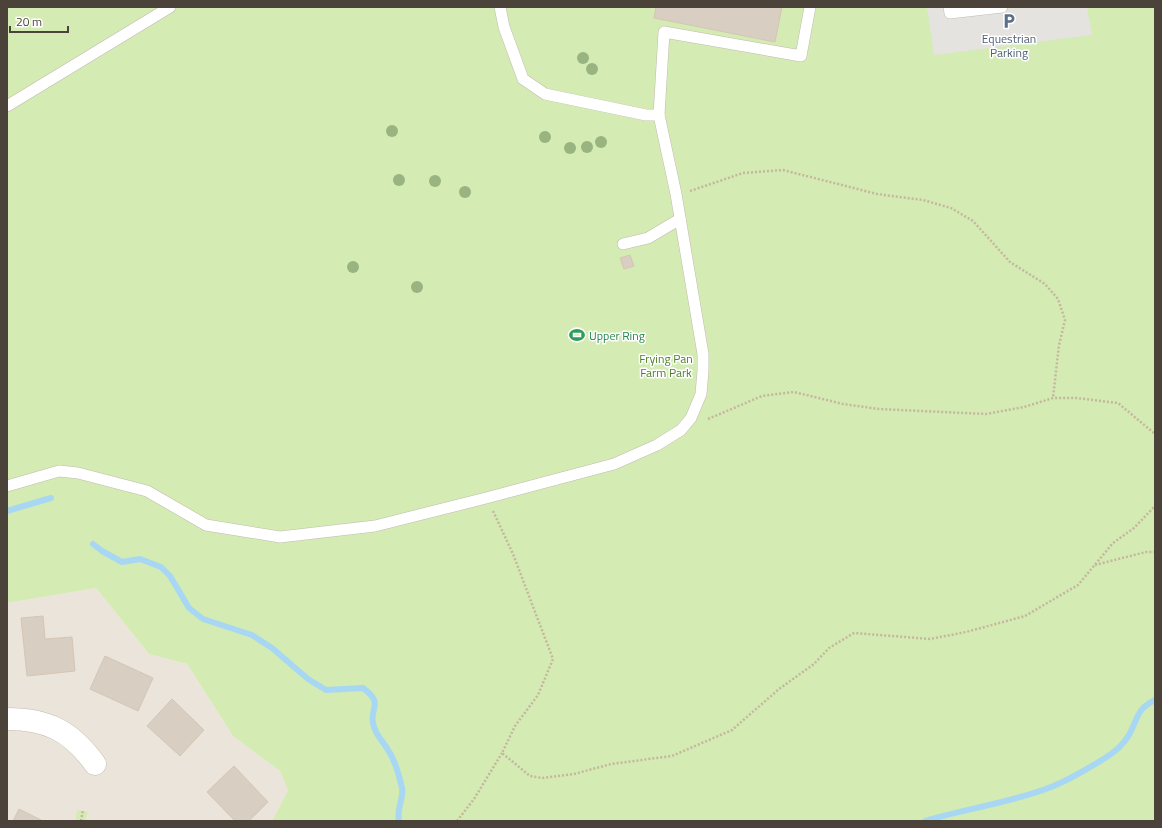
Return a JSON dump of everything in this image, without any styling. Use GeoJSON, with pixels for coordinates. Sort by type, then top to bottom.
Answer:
{"type":"FeatureCollection","features":[{"type":"Feature","properties":{"kind":"street"},"geometry":{"type":"LineString","coordinates":[[7,719],[31,720],[49,724],[58,728],[82,746],[95,764]]}},
{"type":"Feature","properties":{"kind":"lane"},"geometry":{"type":"LineString","coordinates":[[7,106],[170,7]]}},
{"type":"Feature","properties":{"kind":"lane"},"geometry":{"type":"LineString","coordinates":[[500,7],[504,26],[523,79],[545,94],[646,115],[659,115]]}},
{"type":"Feature","properties":{"kind":"lane"},"geometry":{"type":"LineString","coordinates":[[7,486],[59,471],[78,473],[147,491],[206,524],[280,538],[374,526],[614,464],[657,444],[681,430],[691,418],[701,394],[703,354],[676,194],[659,115],[664,32],[801,56],[810,7]]}},
{"type":"Feature","properties":{"kind":"lane"},"geometry":{"type":"LineString","coordinates":[[949,7],[950,13],[1002,7]]}},
{"type":"Feature","properties":{"kind":"lane"},"geometry":{"type":"LineString","coordinates":[[623,244],[648,238],[680,219]]}},
{"type":"Feature","properties":{"kind":"path"},"geometry":{"type":"LineString","coordinates":[[676,194],[711,185],[743,173],[783,170],[877,194],[923,200],[951,208],[973,221],[1010,262],[1045,284],[1058,299],[1065,320],[1059,345],[1053,398]]}},
{"type":"Feature","properties":{"kind":"path"},"geometry":{"type":"LineString","coordinates":[[681,430],[762,396],[794,392],[843,404],[879,409],[986,414],[1024,407],[1053,398],[1076,398],[1118,403],[1155,434]]}},
{"type":"Feature","properties":{"kind":"path"},"geometry":{"type":"LineString","coordinates":[[457,821],[474,800],[502,753],[515,726],[538,695],[553,659],[513,554],[497,516],[486,498]]}},
{"type":"Feature","properties":{"kind":"path"},"geometry":{"type":"LineString","coordinates":[[502,753],[530,776],[542,778],[574,774],[611,764],[672,756],[732,730],[814,664],[829,648],[854,633],[930,639],[966,632],[1025,616],[1078,585],[1113,543],[1134,528],[1155,506]]}},
{"type":"Feature","properties":{"kind":"path"},"geometry":{"type":"LineString","coordinates":[[1094,565],[1146,552],[1155,552]]}},
{"type":"Feature","properties":{"kind":"path"},"geometry":{"type":"LineString","coordinates":[[81,821],[83,810]]}},
{"type":"Feature","properties":{"kind":"shaded area","name":"Equestrian Parking"},"geometry":{"type":"Polygon","coordinates":[[[927,7],[1087,7],[1092,35],[934,55],[927,7]]]}},
{"type":"Feature","properties":{"kind":"shaded area"},"geometry":{"type":"Polygon","coordinates":[[[96,588],[149,654],[187,664],[233,736],[280,771],[288,790],[272,821],[86,821],[88,813],[77,810],[75,821],[7,821],[7,603],[96,588]]]}},
{"type":"Feature","properties":{"kind":"green space","name":"Frying Pan Farm Park"},"geometry":{"type":"Polygon","coordinates":[[[7,7],[1155,7],[1155,821],[272,821],[288,790],[280,771],[233,736],[187,664],[149,654],[96,588],[7,603],[7,7]]]}},
{"type":"Feature","properties":{"kind":"green space"},"geometry":{"type":"Polygon","coordinates":[[[77,810],[88,812],[86,821],[75,821],[77,810]]]}},
{"type":"Feature","properties":{"kind":"building"},"geometry":{"type":"Polygon","coordinates":[[[656,7],[782,7],[775,42],[654,18],[656,7]]]}},
{"type":"Feature","properties":{"kind":"building"},"geometry":{"type":"Polygon","coordinates":[[[630,255],[634,266],[624,269],[620,258],[630,255]]]}},
{"type":"Feature","properties":{"kind":"building"},"geometry":{"type":"Polygon","coordinates":[[[43,616],[45,639],[72,637],[75,671],[27,676],[21,618],[43,616]]]}},
{"type":"Feature","properties":{"kind":"building"},"geometry":{"type":"Polygon","coordinates":[[[105,656],[153,678],[138,711],[90,689],[105,656]]]}},
{"type":"Feature","properties":{"kind":"building"},"geometry":{"type":"Polygon","coordinates":[[[172,699],[204,730],[180,756],[147,726],[172,699]]]}},
{"type":"Feature","properties":{"kind":"building"},"geometry":{"type":"Polygon","coordinates":[[[234,766],[268,802],[249,821],[235,821],[207,792],[234,766]]]}},
{"type":"Feature","properties":{"kind":"building"},"geometry":{"type":"Polygon","coordinates":[[[19,809],[43,821],[13,821],[19,809]]]}},
{"type":"Feature","properties":{"kind":"waterway"},"geometry":{"type":"LineString","coordinates":[[7,511],[51,498]]}},
{"type":"Feature","properties":{"kind":"waterway"},"geometry":{"type":"LineString","coordinates":[[93,544],[102,551],[122,562],[140,559],[161,567],[170,576],[189,608],[203,619],[252,635],[272,648],[308,679],[326,690],[363,688],[369,693],[375,702],[373,717],[374,727],[393,758],[402,788],[402,796],[398,813],[399,821]]}},
{"type":"Feature","properties":{"kind":"waterway"},"geometry":{"type":"LineString","coordinates":[[925,821],[1036,793],[1086,770],[1112,753],[1124,742],[1129,735],[1138,715],[1144,707],[1155,700]]}},
{"type":"Feature","properties":{"kind":"place","name":"Equestrian Parking"},"geometry":{"type":"Point","coordinates":[1009,21]}},
{"type":"Feature","properties":{"kind":"place","name":"Upper Ring"},"geometry":{"type":"Point","coordinates":[577,335]}}]}
